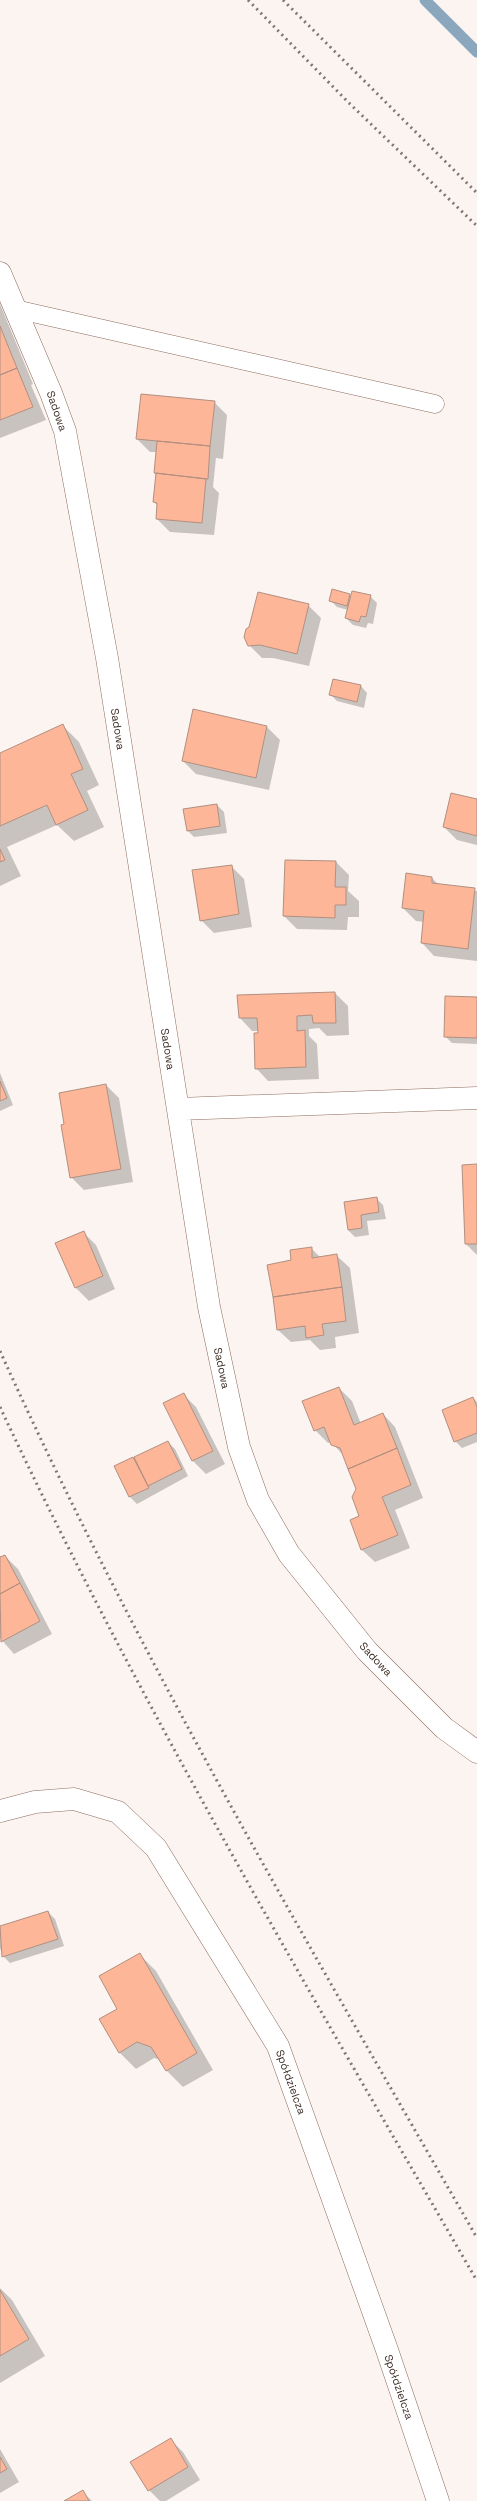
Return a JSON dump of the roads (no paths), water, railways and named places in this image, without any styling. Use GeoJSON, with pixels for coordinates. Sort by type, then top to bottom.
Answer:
{"type":"FeatureCollection","features":[{"type":"Feature","properties":{"kind":"street","name":"Sadowa"},"geometry":{"type":"LineString","coordinates":[[0,273],[51,393],[65,431],[108,666],[209,1307],[238,1447],[258,1500],[290,1554],[368,1651],[444,1728],[477,1752]]}},
{"type":"Feature","properties":{"kind":"street"},"geometry":{"type":"LineString","coordinates":[[178,1109],[477,1098]]}},
{"type":"Feature","properties":{"kind":"street","name":"Spółdzielcza"},"geometry":{"type":"LineString","coordinates":[[0,1811],[35,1802],[74,1799],[118,1812],[156,1848],[278,2046],[387,2350],[438,2501]]}},
{"type":"Feature","properties":{"kind":"lane"},"geometry":{"type":"LineString","coordinates":[[15,309],[435,404]]}},
{"type":"Feature","properties":{"kind":"waterway"},"geometry":{"type":"LineString","coordinates":[[425,0],[477,52]]}},
{"type":"Feature","properties":{"kind":"railway"},"geometry":{"type":"LineString","coordinates":[[248,0],[348,102],[477,226]]}},
{"type":"Feature","properties":{"kind":"railway"},"geometry":{"type":"LineString","coordinates":[[283,0],[477,193]]}},
{"type":"Feature","properties":{"kind":"railway"},"geometry":{"type":"LineString","coordinates":[[0,1351],[53,1465],[109,1578],[168,1689],[289,1910],[477,2238]]}},
{"type":"Feature","properties":{"kind":"railway"},"geometry":{"type":"LineString","coordinates":[[0,1407],[54,1519],[169,1740],[290,1958],[477,2281]]}}]}
